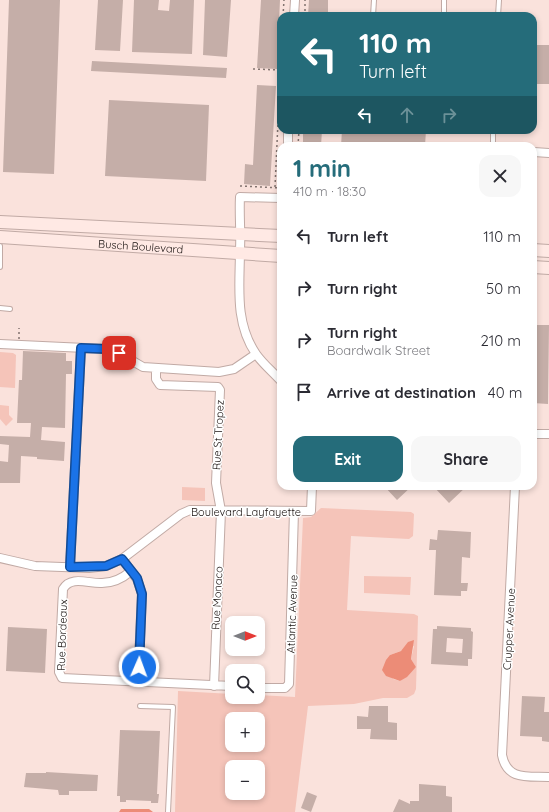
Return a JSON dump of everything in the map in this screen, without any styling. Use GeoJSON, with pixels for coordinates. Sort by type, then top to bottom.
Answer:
{"type":"FeatureCollection","features":[{"type":"Feature","properties":{"kind":"main road","name":"Busch Boulevard"},"geometry":{"type":"LineString","coordinates":[[0,222],[277,236]]}},
{"type":"Feature","properties":{"kind":"main road","name":"Busch Boulevard"},"geometry":{"type":"LineString","coordinates":[[0,237],[277,256]]}},
{"type":"Feature","properties":{"kind":"main road"},"geometry":{"type":"LineString","coordinates":[[537,250],[549,251]]}},
{"type":"Feature","properties":{"kind":"main road"},"geometry":{"type":"LineString","coordinates":[[537,267],[549,268]]}},
{"type":"Feature","properties":{"kind":"street"},"geometry":{"type":"LineString","coordinates":[[294,12],[295,0]]}},
{"type":"Feature","properties":{"kind":"street"},"geometry":{"type":"LineString","coordinates":[[537,152],[549,152]]}},
{"type":"Feature","properties":{"kind":"street"},"geometry":{"type":"LineString","coordinates":[[277,198],[240,197],[241,234],[239,309],[242,323],[256,354],[277,377]]}},
{"type":"Feature","properties":{"kind":"street"},"geometry":{"type":"LineString","coordinates":[[0,344],[112,351],[119,353],[143,367],[219,372],[234,369],[256,354]]}},
{"type":"Feature","properties":{"kind":"street"},"geometry":{"type":"LineString","coordinates":[[70,567],[81,348]]}},
{"type":"Feature","properties":{"kind":"street","name":"Rue St Tropez"},"geometry":{"type":"LineString","coordinates":[[156,368],[156,379],[160,385],[218,387],[220,390],[216,483],[221,511]]}},
{"type":"Feature","properties":{"kind":"street"},"geometry":{"type":"LineString","coordinates":[[537,434],[549,434]]}},
{"type":"Feature","properties":{"kind":"street","name":"Boulevard Layfayette"},"geometry":{"type":"LineString","coordinates":[[0,558],[35,566],[106,566],[122,559],[181,514],[190,510],[311,511],[312,490]]}},
{"type":"Feature","properties":{"kind":"street","name":"Crupper Avenue"},"geometry":{"type":"LineString","coordinates":[[516,490],[502,755],[508,770],[522,776],[549,777]]}},
{"type":"Feature","properties":{"kind":"street","name":"Rue Monaco"},"geometry":{"type":"LineString","coordinates":[[214,686],[221,511]]}},
{"type":"Feature","properties":{"kind":"street","name":"Atlantic Avenue"},"geometry":{"type":"LineString","coordinates":[[265,688],[285,688],[289,684],[294,511]]}},
{"type":"Feature","properties":{"kind":"street"},"geometry":{"type":"LineString","coordinates":[[122,559],[137,578],[142,594],[138,682],[225,686]]}},
{"type":"Feature","properties":{"kind":"street","name":"Rue Bordeaux"},"geometry":{"type":"LineString","coordinates":[[131,571],[114,581],[102,584],[74,581],[66,585],[63,589],[59,672],[65,679],[138,682]]}},
{"type":"Feature","properties":{"kind":"lane"},"geometry":{"type":"LineString","coordinates":[[374,0],[374,12]]}},
{"type":"Feature","properties":{"kind":"lane"},"geometry":{"type":"LineString","coordinates":[[444,0],[444,12]]}},
{"type":"Feature","properties":{"kind":"lane"},"geometry":{"type":"LineString","coordinates":[[498,12],[499,0]]}},
{"type":"Feature","properties":{"kind":"lane"},"geometry":{"type":"LineString","coordinates":[[0,246],[0,267]]}},
{"type":"Feature","properties":{"kind":"lane"},"geometry":{"type":"LineString","coordinates":[[0,308],[10,309]]}},
{"type":"Feature","properties":{"kind":"lane"},"geometry":{"type":"LineString","coordinates":[[140,706],[173,707],[168,812]]}},
{"type":"Feature","properties":{"kind":"path"},"geometry":{"type":"LineString","coordinates":[[283,12],[284,0]]}},
{"type":"Feature","properties":{"kind":"path"},"geometry":{"type":"LineString","coordinates":[[305,0],[305,12]]}},
{"type":"Feature","properties":{"kind":"path"},"geometry":{"type":"LineString","coordinates":[[254,69],[277,70]]}},
{"type":"Feature","properties":{"kind":"path"},"geometry":{"type":"LineString","coordinates":[[240,186],[275,187],[277,134]]}},
{"type":"Feature","properties":{"kind":"shaded area"},"geometry":{"type":"Polygon","coordinates":[[[0,352],[13,353],[16,355],[15,388],[0,387],[0,352]]]}},
{"type":"Feature","properties":{"kind":"shaded area"},"geometry":{"type":"Polygon","coordinates":[[[0,405],[9,406],[9,415],[13,419],[6,426],[0,419],[0,405]]]}},
{"type":"Feature","properties":{"kind":"shaded area"},"geometry":{"type":"Polygon","coordinates":[[[182,487],[205,488],[205,501],[182,500],[182,487]]]}},
{"type":"Feature","properties":{"kind":"shaded area"},"geometry":{"type":"Polygon","coordinates":[[[321,508],[411,512],[414,514],[413,536],[409,539],[351,536],[347,610],[414,614],[418,616],[416,689],[414,694],[407,698],[383,698],[354,704],[308,706],[295,812],[175,812],[178,691],[225,694],[225,704],[265,704],[265,695],[295,697],[303,518],[311,517],[321,508]],[[414,646],[390,655],[393,679],[400,681],[416,667],[411,659],[414,646]]]}},
{"type":"Feature","properties":{"kind":"shaded area"},"geometry":{"type":"Polygon","coordinates":[[[364,576],[411,577],[410,595],[364,593],[364,576]]]}},
{"type":"Feature","properties":{"kind":"shaded area"},"geometry":{"type":"Polygon","coordinates":[[[414,640],[411,659],[416,667],[407,677],[400,681],[386,676],[382,670],[386,660],[390,655],[401,651],[408,642],[414,640]]]}},
{"type":"Feature","properties":{"kind":"shaded area"},"geometry":{"type":"Polygon","coordinates":[[[121,809],[149,809],[153,812],[119,812],[121,809]]]}},
{"type":"Feature","properties":{"kind":"building"},"geometry":{"type":"Polygon","coordinates":[[[9,0],[60,0],[54,174],[3,172],[9,0]]]}},
{"type":"Feature","properties":{"kind":"building"},"geometry":{"type":"Polygon","coordinates":[[[98,0],[123,0],[120,51],[95,50],[98,0]]]}},
{"type":"Feature","properties":{"kind":"building"},"geometry":{"type":"Polygon","coordinates":[[[134,0],[159,0],[158,10],[169,11],[170,0],[194,0],[192,54],[132,52],[134,0]]]}},
{"type":"Feature","properties":{"kind":"building"},"geometry":{"type":"Polygon","coordinates":[[[205,0],[231,0],[227,57],[203,55],[205,0]]]}},
{"type":"Feature","properties":{"kind":"building"},"geometry":{"type":"Polygon","coordinates":[[[261,0],[280,0],[279,12],[277,12],[277,69],[257,68],[261,0]]]}},
{"type":"Feature","properties":{"kind":"building"},"geometry":{"type":"Polygon","coordinates":[[[309,0],[328,0],[328,12],[308,12],[309,0]]]}},
{"type":"Feature","properties":{"kind":"building"},"geometry":{"type":"Polygon","coordinates":[[[537,45],[549,45],[549,84],[537,84],[537,45]]]}},
{"type":"Feature","properties":{"kind":"building"},"geometry":{"type":"Polygon","coordinates":[[[92,61],[227,68],[226,78],[91,71],[92,61]]]}},
{"type":"Feature","properties":{"kind":"building"},"geometry":{"type":"Polygon","coordinates":[[[257,85],[276,86],[270,186],[244,184],[245,164],[253,165],[257,85]]]}},
{"type":"Feature","properties":{"kind":"building"},"geometry":{"type":"Polygon","coordinates":[[[109,100],[209,105],[206,181],[105,176],[109,100]]]}},
{"type":"Feature","properties":{"kind":"building"},"geometry":{"type":"Polygon","coordinates":[[[303,134],[322,134],[321,142],[303,142],[303,134]]]}},
{"type":"Feature","properties":{"kind":"building"},"geometry":{"type":"Polygon","coordinates":[[[342,134],[426,134],[425,142],[341,142],[342,134]]]}},
{"type":"Feature","properties":{"kind":"building"},"geometry":{"type":"Polygon","coordinates":[[[537,325],[549,325],[548,404],[537,403],[537,325]]]}},
{"type":"Feature","properties":{"kind":"building"},"geometry":{"type":"Polygon","coordinates":[[[23,351],[66,353],[66,361],[72,361],[72,374],[66,374],[65,428],[42,427],[41,440],[65,442],[64,461],[21,456],[20,483],[0,483],[0,461],[8,462],[9,445],[0,444],[0,436],[30,437],[31,423],[17,423],[19,380],[22,380],[23,351]]]}},
{"type":"Feature","properties":{"kind":"building"},"geometry":{"type":"Polygon","coordinates":[[[388,490],[408,490],[397,500],[388,490]]]}},
{"type":"Feature","properties":{"kind":"building"},"geometry":{"type":"Polygon","coordinates":[[[437,490],[463,490],[449,503],[437,490]]]}},
{"type":"Feature","properties":{"kind":"building"},"geometry":{"type":"Polygon","coordinates":[[[438,530],[471,532],[470,558],[462,557],[461,583],[468,583],[467,591],[461,591],[461,596],[434,595],[436,550],[429,550],[430,539],[437,540],[438,530]]]}},
{"type":"Feature","properties":{"kind":"building"},"geometry":{"type":"Polygon","coordinates":[[[437,626],[471,628],[471,631],[473,632],[472,659],[468,659],[468,666],[431,664],[433,629],[437,629],[437,626]],[[447,638],[446,652],[462,653],[463,639],[447,638]]]}},
{"type":"Feature","properties":{"kind":"building"},"geometry":{"type":"Polygon","coordinates":[[[8,627],[47,629],[45,673],[6,671],[8,627]]]}},
{"type":"Feature","properties":{"kind":"building"},"geometry":{"type":"Polygon","coordinates":[[[522,696],[545,697],[544,712],[549,712],[549,742],[542,741],[542,737],[520,736],[522,696]]]}},
{"type":"Feature","properties":{"kind":"building"},"geometry":{"type":"Polygon","coordinates":[[[369,706],[388,706],[388,722],[397,723],[397,740],[370,739],[371,729],[357,729],[357,716],[368,717],[369,706]]]}},
{"type":"Feature","properties":{"kind":"building"},"geometry":{"type":"Polygon","coordinates":[[[120,730],[160,731],[157,794],[159,794],[158,803],[151,803],[151,801],[126,800],[126,802],[120,802],[120,796],[117,796],[120,730]]]}},
{"type":"Feature","properties":{"kind":"building"},"geometry":{"type":"Polygon","coordinates":[[[46,772],[98,775],[97,791],[69,791],[69,795],[59,795],[58,790],[24,787],[26,773],[46,772]]]}},
{"type":"Feature","properties":{"kind":"building"},"geometry":{"type":"Polygon","coordinates":[[[419,784],[446,786],[446,796],[452,797],[452,812],[393,812],[399,799],[410,804],[410,801],[419,801],[419,784]]]}},
{"type":"Feature","properties":{"kind":"building"},"geometry":{"type":"Polygon","coordinates":[[[307,792],[317,796],[311,812],[301,808],[307,792]]]}},
{"type":"Feature","properties":{"kind":"route"},"geometry":{"type":"LineString","coordinates":[[119,353],[106,349],[81,348],[70,567],[89,568],[106,566],[122,559],[137,578],[142,594],[139,667]]}}]}
